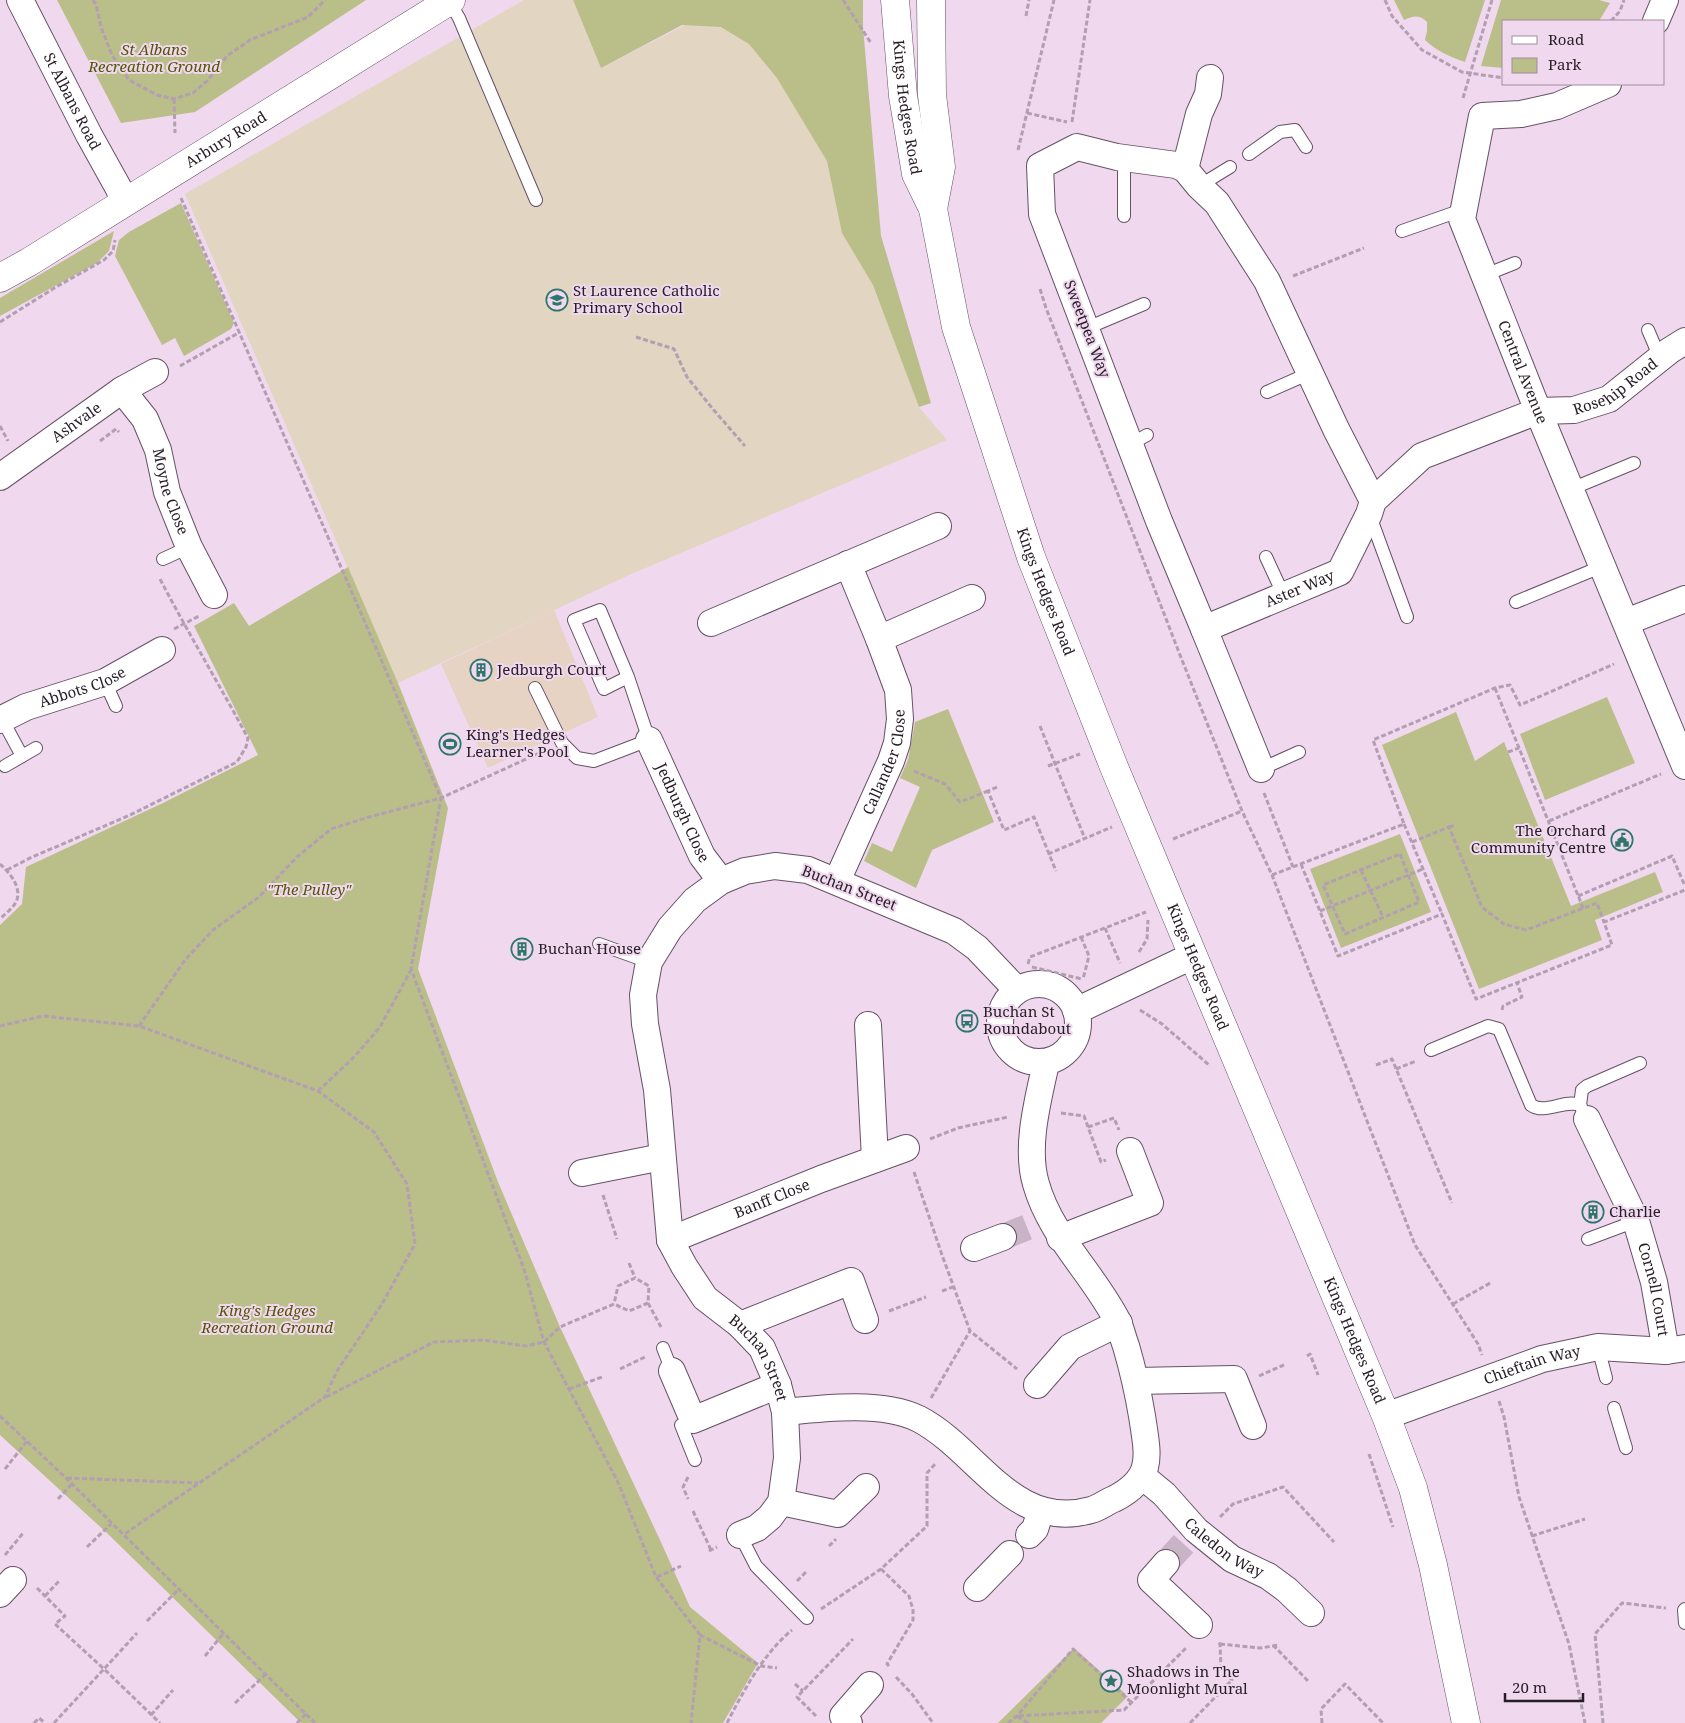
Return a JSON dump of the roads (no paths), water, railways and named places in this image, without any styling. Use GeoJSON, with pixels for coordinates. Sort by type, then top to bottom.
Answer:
{"type":"FeatureCollection","features":[{"type":"Feature","properties":{"kind":"street","name":"St Albans Road"},"geometry":{"type":"LineString","coordinates":[[20,0],[89,136],[119,189],[124,202]]}},
{"type":"Feature","properties":{"kind":"street","name":"Kings Hedges Road"},"geometry":{"type":"LineString","coordinates":[[895,0],[903,96],[916,174],[933,209],[956,327],[1031,557],[1114,767],[1192,956],[1386,1416],[1412,1488],[1433,1565],[1466,1723]]}},
{"type":"Feature","properties":{"kind":"street","name":"Kings Hedges Road"},"geometry":{"type":"LineString","coordinates":[[932,0],[932,95],[941,166],[933,209]]}},
{"type":"Feature","properties":{"kind":"street"},"geometry":{"type":"LineString","coordinates":[[1656,20],[1664,0]]}},
{"type":"Feature","properties":{"kind":"street","name":"Arbury Road"},"geometry":{"type":"LineString","coordinates":[[0,278],[29,262],[450,1]]}},
{"type":"Feature","properties":{"kind":"street"},"geometry":{"type":"LineString","coordinates":[[1192,177],[1200,114],[1208,94],[1207,78]]}},
{"type":"Feature","properties":{"kind":"street","name":"Central Avenue"},"geometry":{"type":"LineString","coordinates":[[1606,85],[1557,106],[1521,114],[1472,108],[1465,209],[1462,219],[1538,411],[1685,765]]}},
{"type":"Feature","properties":{"kind":"street","name":"Sweetpea Way"},"geometry":{"type":"LineString","coordinates":[[1204,629],[1160,521],[1139,439],[1087,328],[1042,214],[1040,166],[1077,147],[1124,158],[1176,165],[1192,177],[1217,203],[1269,286],[1371,508]]}},
{"type":"Feature","properties":{"kind":"street","name":"Rosehip Road"},"geometry":{"type":"LineString","coordinates":[[1538,411],[1574,410],[1608,399],[1685,341]]}},
{"type":"Feature","properties":{"kind":"street","name":"Ashvale"},"geometry":{"type":"LineString","coordinates":[[0,477],[122,390],[155,372]]}},
{"type":"Feature","properties":{"kind":"street","name":"Moyne Close"},"geometry":{"type":"LineString","coordinates":[[122,390],[145,419],[158,450],[167,492],[189,547],[214,595]]}},
{"type":"Feature","properties":{"kind":"street","name":"Aster Way"},"geometry":{"type":"LineString","coordinates":[[1204,629],[1340,572],[1371,508],[1422,456],[1538,411]]}},
{"type":"Feature","properties":{"kind":"street"},"geometry":{"type":"LineString","coordinates":[[711,623],[938,526]]}},
{"type":"Feature","properties":{"kind":"street","name":"Callander Close"},"geometry":{"type":"LineString","coordinates":[[837,881],[891,761],[897,743],[900,719],[898,690],[879,638],[848,564]]}},
{"type":"Feature","properties":{"kind":"street"},"geometry":{"type":"LineString","coordinates":[[879,638],[972,598]]}},
{"type":"Feature","properties":{"kind":"street"},"geometry":{"type":"LineString","coordinates":[[1626,622],[1685,599]]}},
{"type":"Feature","properties":{"kind":"street"},"geometry":{"type":"LineString","coordinates":[[1204,629],[1261,769]]}},
{"type":"Feature","properties":{"kind":"street","name":"Abbots Close"},"geometry":{"type":"LineString","coordinates":[[1,720],[26,707],[104,682],[162,650]]}},
{"type":"Feature","properties":{"kind":"street","name":"Jedburgh Close"},"geometry":{"type":"LineString","coordinates":[[649,740],[702,856],[721,881]]}},
{"type":"Feature","properties":{"kind":"street","name":"Buchan Street"},"geometry":{"type":"LineString","coordinates":[[1017,990],[977,948],[954,931],[808,870],[775,866],[745,871],[721,881],[695,900],[670,928],[649,962],[643,995],[645,1024],[657,1090],[670,1240],[705,1298],[740,1325],[762,1348],[778,1385],[785,1412],[837,1408],[879,1409],[918,1419],[954,1443],[1005,1491],[1040,1510],[1068,1514],[1092,1510],[1129,1491],[1142,1476]]}},
{"type":"Feature","properties":{"kind":"street"},"geometry":{"type":"LineString","coordinates":[[1076,1011],[1124,978],[1192,956]]}},
{"type":"Feature","properties":{"kind":"street"},"geometry":{"type":"LineString","coordinates":[[1035,984],[1049,985],[1062,990],[1072,1000],[1078,1017],[1078,1031],[1071,1047],[1061,1057],[1046,1063],[1032,1062],[1021,1059],[1010,1051],[1000,1032],[1000,1013],[1006,1001],[1017,990],[1035,984]]}},
{"type":"Feature","properties":{"kind":"street"},"geometry":{"type":"LineString","coordinates":[[868,1025],[875,1159]]}},
{"type":"Feature","properties":{"kind":"street"},"geometry":{"type":"LineString","coordinates":[[1046,1063],[1036,1110],[1032,1158],[1036,1184],[1047,1228],[1091,1278],[1118,1323],[1136,1382],[1147,1458],[1142,1476]]}},
{"type":"Feature","properties":{"kind":"street","name":"Cornell Court"},"geometry":{"type":"LineString","coordinates":[[1584,1112],[1636,1221],[1675,1350]]}},
{"type":"Feature","properties":{"kind":"street","name":"Banff Close"},"geometry":{"type":"LineString","coordinates":[[670,1240],[821,1179],[906,1148]]}},
{"type":"Feature","properties":{"kind":"street"},"geometry":{"type":"LineString","coordinates":[[1047,1228],[1150,1203],[1130,1151]]}},
{"type":"Feature","properties":{"kind":"street"},"geometry":{"type":"LineString","coordinates":[[588,1172],[662,1157]]}},
{"type":"Feature","properties":{"kind":"street"},"geometry":{"type":"LineString","coordinates":[[974,1248],[1003,1236]]}},
{"type":"Feature","properties":{"kind":"street"},"geometry":{"type":"LineString","coordinates":[[740,1325],[851,1281],[865,1320]]}},
{"type":"Feature","properties":{"kind":"street"},"geometry":{"type":"LineString","coordinates":[[1037,1385],[1070,1346],[1118,1323]]}},
{"type":"Feature","properties":{"kind":"street","name":"Chieftain Way"},"geometry":{"type":"LineString","coordinates":[[1386,1416],[1542,1359],[1598,1347],[1675,1350]]}},
{"type":"Feature","properties":{"kind":"street"},"geometry":{"type":"LineString","coordinates":[[667,1359],[693,1420],[778,1385]]}},
{"type":"Feature","properties":{"kind":"street"},"geometry":{"type":"LineString","coordinates":[[1136,1382],[1234,1378],[1253,1426]]}},
{"type":"Feature","properties":{"kind":"street"},"geometry":{"type":"LineString","coordinates":[[740,1535],[757,1528],[770,1518],[781,1502],[787,1458],[785,1412]]}},
{"type":"Feature","properties":{"kind":"street","name":"Caledon Way"},"geometry":{"type":"LineString","coordinates":[[1142,1476],[1164,1494],[1195,1536],[1232,1559],[1268,1576],[1287,1590],[1311,1613]]}},
{"type":"Feature","properties":{"kind":"street"},"geometry":{"type":"LineString","coordinates":[[781,1502],[838,1514],[866,1486]]}},
{"type":"Feature","properties":{"kind":"street"},"geometry":{"type":"LineString","coordinates":[[1029,1535],[1035,1529],[1040,1510]]}},
{"type":"Feature","properties":{"kind":"street"},"geometry":{"type":"LineString","coordinates":[[977,1588],[1010,1554]]}},
{"type":"Feature","properties":{"kind":"street"},"geometry":{"type":"LineString","coordinates":[[1166,1563],[1150,1580],[1201,1628]]}},
{"type":"Feature","properties":{"kind":"street"},"geometry":{"type":"LineString","coordinates":[[849,1723],[843,1716],[870,1685]]}},
{"type":"Feature","properties":{"kind":"lane"},"geometry":{"type":"LineString","coordinates":[[450,1],[536,200]]}},
{"type":"Feature","properties":{"kind":"lane"},"geometry":{"type":"LineString","coordinates":[[1249,154],[1280,132],[1295,130],[1306,147]]}},
{"type":"Feature","properties":{"kind":"lane"},"geometry":{"type":"LineString","coordinates":[[1124,158],[1124,216]]}},
{"type":"Feature","properties":{"kind":"lane"},"geometry":{"type":"LineString","coordinates":[[1192,177],[1230,168]]}},
{"type":"Feature","properties":{"kind":"lane"},"geometry":{"type":"LineString","coordinates":[[1402,231],[1465,209]]}},
{"type":"Feature","properties":{"kind":"lane"},"geometry":{"type":"LineString","coordinates":[[1485,275],[1515,263]]}},
{"type":"Feature","properties":{"kind":"lane"},"geometry":{"type":"LineString","coordinates":[[1087,328],[1144,304]]}},
{"type":"Feature","properties":{"kind":"lane"},"geometry":{"type":"LineString","coordinates":[[1648,330],[1660,358]]}},
{"type":"Feature","properties":{"kind":"lane"},"geometry":{"type":"LineString","coordinates":[[1267,392],[1310,373]]}},
{"type":"Feature","properties":{"kind":"lane"},"geometry":{"type":"LineString","coordinates":[[1571,489],[1634,463]]}},
{"type":"Feature","properties":{"kind":"lane"},"geometry":{"type":"LineString","coordinates":[[1371,508],[1407,618]]}},
{"type":"Feature","properties":{"kind":"lane"},"geometry":{"type":"LineString","coordinates":[[163,559],[189,547]]}},
{"type":"Feature","properties":{"kind":"lane"},"geometry":{"type":"LineString","coordinates":[[1266,556],[1284,596]]}},
{"type":"Feature","properties":{"kind":"lane"},"geometry":{"type":"LineString","coordinates":[[1516,602],[1603,566]]}},
{"type":"Feature","properties":{"kind":"lane"},"geometry":{"type":"LineString","coordinates":[[536,688],[562,744],[577,758],[594,761],[649,740],[628,677],[600,610],[574,620],[604,689],[628,677]]}},
{"type":"Feature","properties":{"kind":"lane"},"geometry":{"type":"LineString","coordinates":[[104,682],[116,706]]}},
{"type":"Feature","properties":{"kind":"lane"},"geometry":{"type":"LineString","coordinates":[[1,720],[22,756]]}},
{"type":"Feature","properties":{"kind":"lane"},"geometry":{"type":"LineString","coordinates":[[5,766],[36,748]]}},
{"type":"Feature","properties":{"kind":"lane"},"geometry":{"type":"LineString","coordinates":[[1261,769],[1299,752]]}},
{"type":"Feature","properties":{"kind":"lane"},"geometry":{"type":"LineString","coordinates":[[599,944],[649,962]]}},
{"type":"Feature","properties":{"kind":"lane"},"geometry":{"type":"LineString","coordinates":[[1431,1050],[1488,1026],[1499,1029],[1531,1105],[1536,1109],[1569,1102],[1584,1112]]}},
{"type":"Feature","properties":{"kind":"lane"},"geometry":{"type":"LineString","coordinates":[[1584,1112],[1582,1090],[1587,1086],[1640,1063]]}},
{"type":"Feature","properties":{"kind":"lane"},"geometry":{"type":"LineString","coordinates":[[1588,1239],[1636,1221]]}},
{"type":"Feature","properties":{"kind":"lane"},"geometry":{"type":"LineString","coordinates":[[1598,1347],[1606,1378]]}},
{"type":"Feature","properties":{"kind":"lane"},"geometry":{"type":"LineString","coordinates":[[1614,1408],[1626,1448]]}},
{"type":"Feature","properties":{"kind":"lane"},"geometry":{"type":"LineString","coordinates":[[693,1420],[681,1425],[695,1460]]}},
{"type":"Feature","properties":{"kind":"lane"},"geometry":{"type":"LineString","coordinates":[[740,1535],[756,1566],[808,1618]]}},
{"type":"Feature","properties":{"kind":"lane"},"geometry":{"type":"LineString","coordinates":[[1684,1609],[1685,1623]]}},
{"type":"Feature","properties":{"kind":"tunnel"},"geometry":{"type":"LineString","coordinates":[[1003,1237],[1030,1226]]}},
{"type":"Feature","properties":{"kind":"tunnel"},"geometry":{"type":"LineString","coordinates":[[1166,1563],[1186,1541]]}},
{"type":"Feature","properties":{"kind":"place","name":"St Laurence Catholic Primary School"},"geometry":{"type":"Point","coordinates":[557,300]}},
{"type":"Feature","properties":{"kind":"place","name":"Jedburgh Court"},"geometry":{"type":"Point","coordinates":[481,670]}},
{"type":"Feature","properties":{"kind":"place","name":"King's Hedges Learner's Pool"},"geometry":{"type":"Point","coordinates":[450,744]}},
{"type":"Feature","properties":{"kind":"place","name":"The Orchard Community Centre"},"geometry":{"type":"Point","coordinates":[1622,840]}},
{"type":"Feature","properties":{"kind":"place","name":"Buchan House"},"geometry":{"type":"Point","coordinates":[522,949]}},
{"type":"Feature","properties":{"kind":"place","name":"Buchan St Roundabout"},"geometry":{"type":"Point","coordinates":[967,1021]}},
{"type":"Feature","properties":{"kind":"place","name":"Charlie"},"geometry":{"type":"Point","coordinates":[1593,1212]}},
{"type":"Feature","properties":{"kind":"place","name":"Shadows in The Moonlight Mural"},"geometry":{"type":"Point","coordinates":[1111,1681]}},
{"type":"Feature","properties":{"kind":"park label","name":"St Albans Recreation Ground"},"geometry":{"type":"Point","coordinates":[154,58]}},
{"type":"Feature","properties":{"kind":"park label","name":"\"The Pulley\""},"geometry":{"type":"Point","coordinates":[309,890]}},
{"type":"Feature","properties":{"kind":"park label","name":"King's Hedges Recreation Ground"},"geometry":{"type":"Point","coordinates":[267,1320]}}]}
